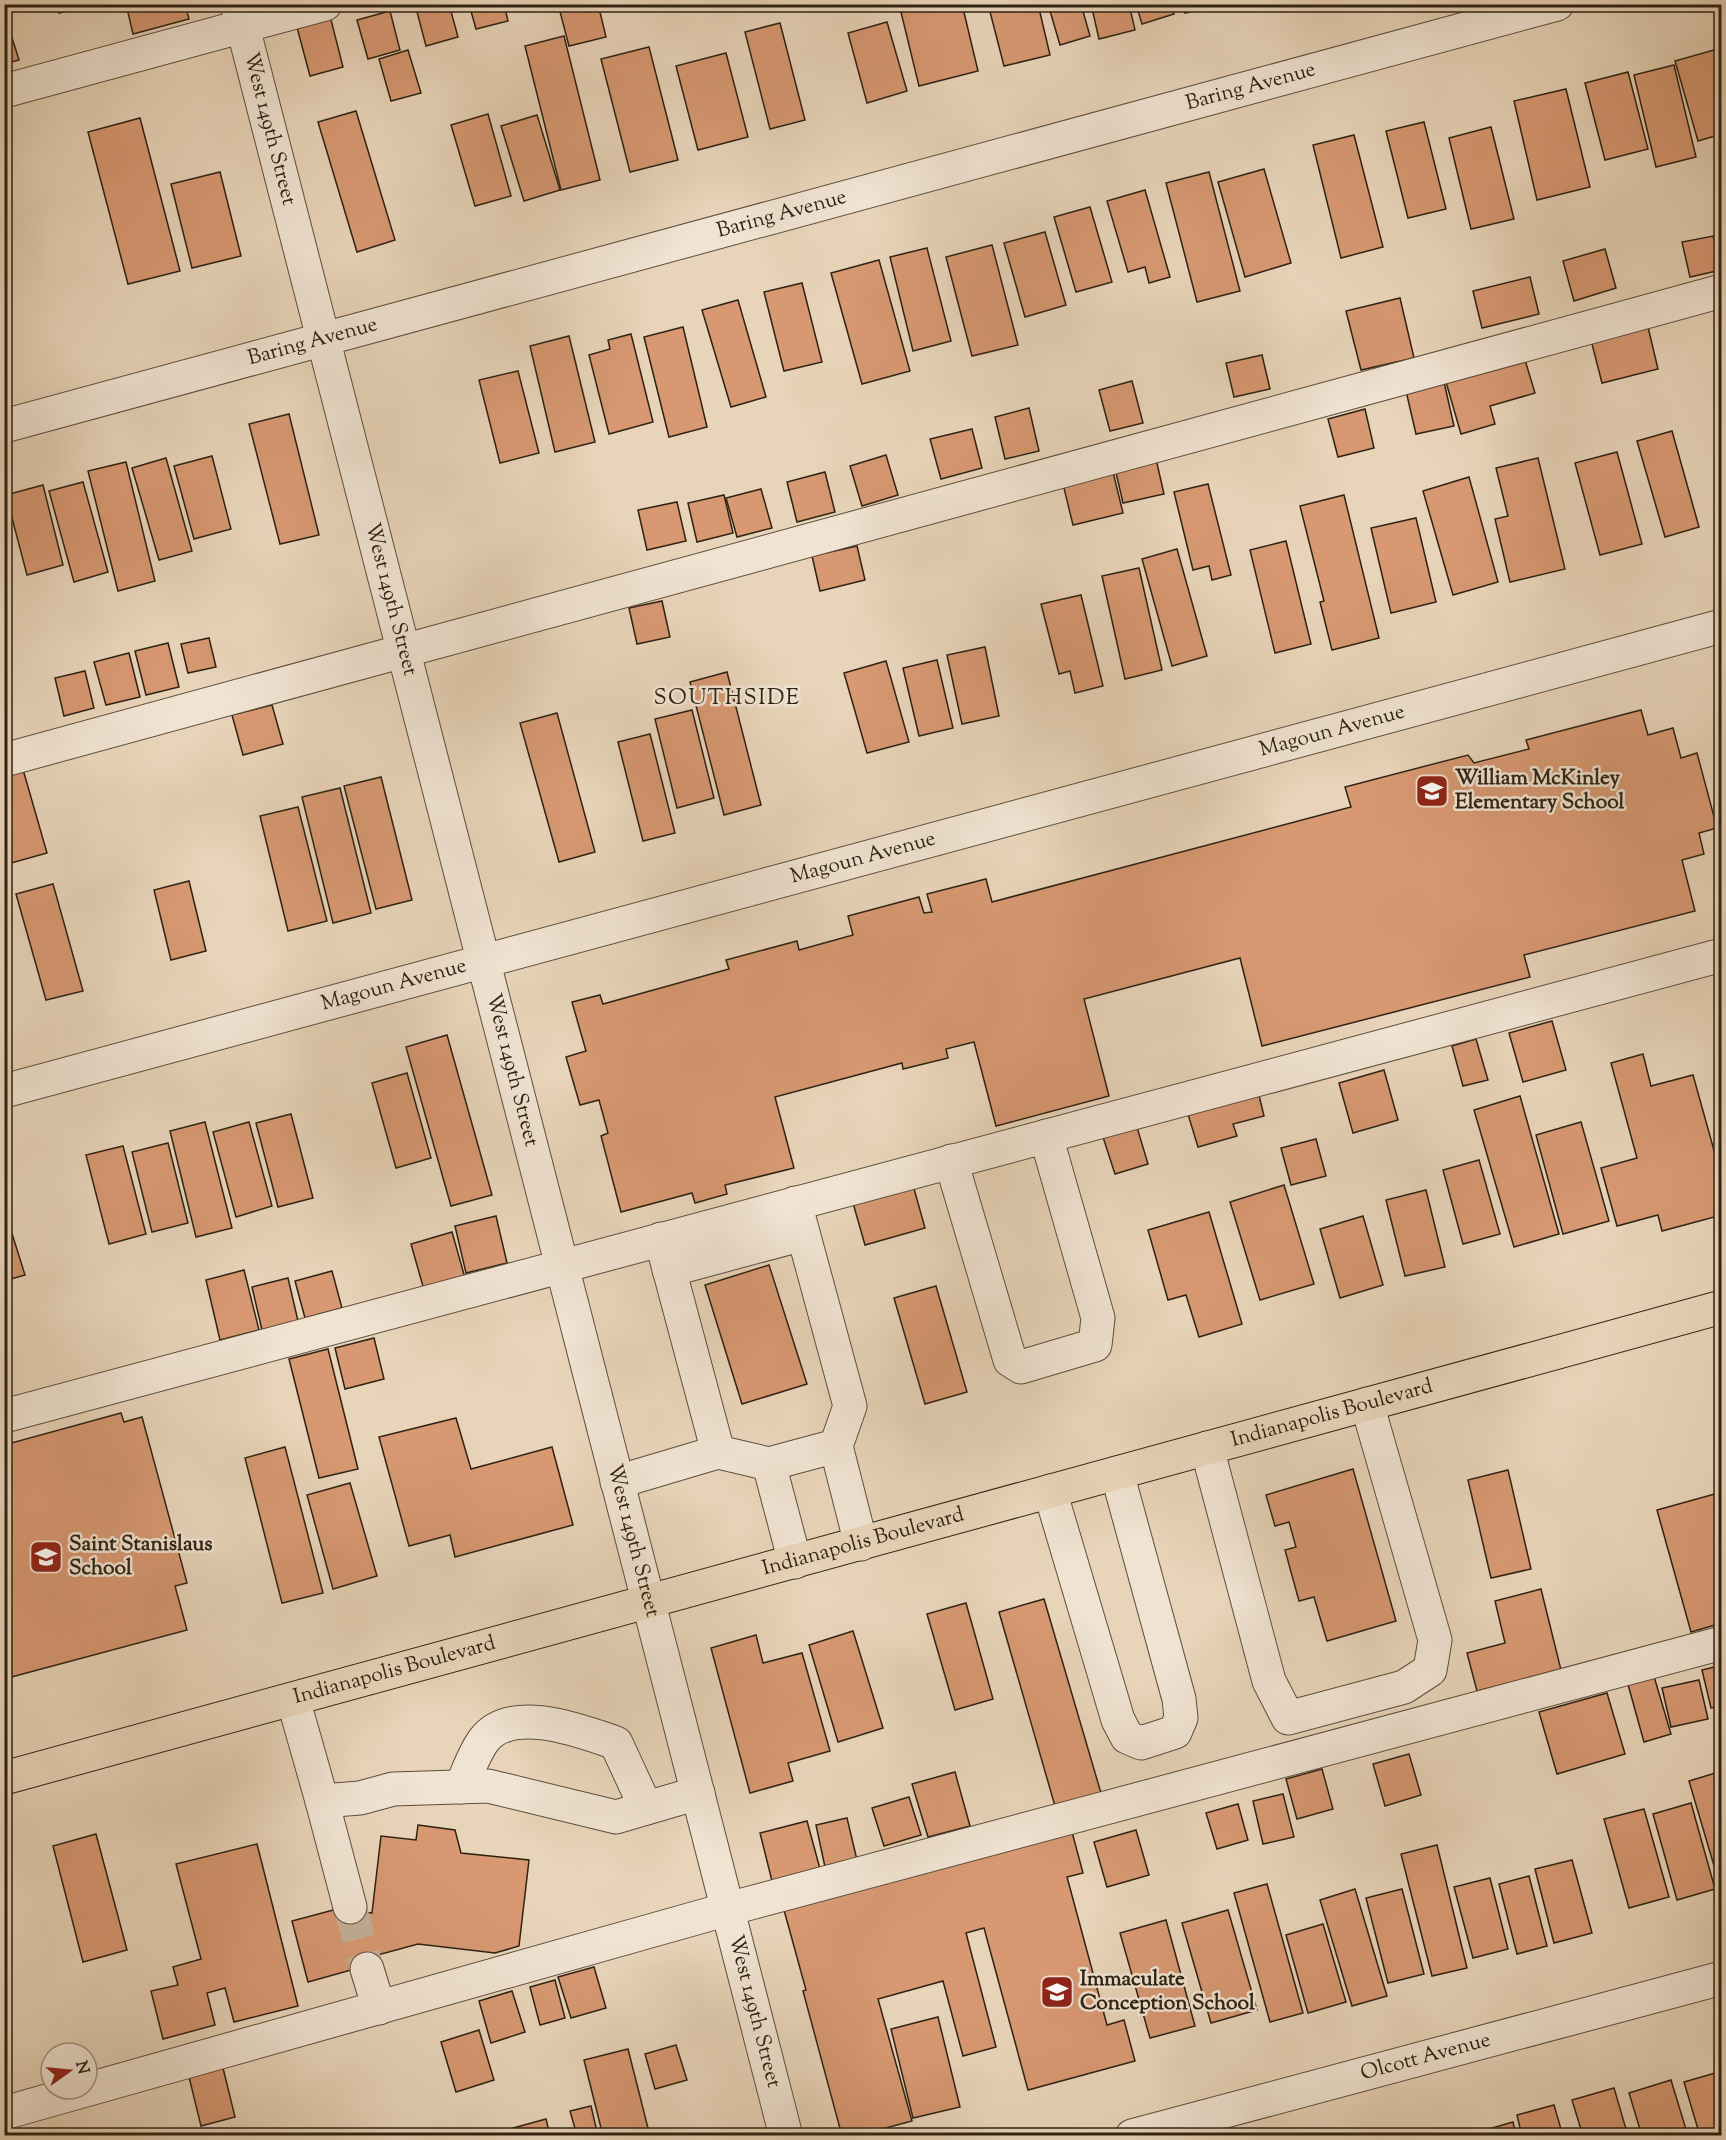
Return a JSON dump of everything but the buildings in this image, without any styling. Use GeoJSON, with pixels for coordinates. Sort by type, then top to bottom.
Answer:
{"type":"FeatureCollection","features":[{"type":"Feature","properties":{"kind":"main road","name":"Indianapolis Boulevard"},"geometry":{"type":"LineString","coordinates":[[4,1779],[1722,1307]]}},
{"type":"Feature","properties":{"kind":"street"},"geometry":{"type":"LineString","coordinates":[[4,91],[240,16],[325,4]]}},
{"type":"Feature","properties":{"kind":"street","name":"Baring Avenue"},"geometry":{"type":"LineString","coordinates":[[4,426],[1557,4]]}},
{"type":"Feature","properties":{"kind":"street","name":"West 149th Street"},"geometry":{"type":"LineString","coordinates":[[240,16],[786,2136]]}},
{"type":"Feature","properties":{"kind":"street"},"geometry":{"type":"LineString","coordinates":[[4,760],[403,649],[1722,291]]}},
{"type":"Feature","properties":{"kind":"street","name":"Magoun Avenue"},"geometry":{"type":"LineString","coordinates":[[4,1091],[1722,626]]}},
{"type":"Feature","properties":{"kind":"street"},"geometry":{"type":"LineString","coordinates":[[4,1416],[562,1265],[665,1254],[799,1218],[951,1161],[1722,955]]}},
{"type":"Feature","properties":{"kind":"street"},"geometry":{"type":"LineString","coordinates":[[951,1161],[1010,1360],[1021,1367],[1095,1345],[1098,1318],[1046,1136]]}},
{"type":"Feature","properties":{"kind":"street"},"geometry":{"type":"LineString","coordinates":[[799,1218],[850,1406],[836,1446],[861,1544]]}},
{"type":"Feature","properties":{"kind":"street"},"geometry":{"type":"LineString","coordinates":[[665,1254],[717,1452]]}},
{"type":"Feature","properties":{"kind":"street"},"geometry":{"type":"LineString","coordinates":[[1207,1448],[1269,1681],[1288,1718],[1404,1687],[1430,1670],[1435,1640],[1367,1404]]}},
{"type":"Feature","properties":{"kind":"street"},"geometry":{"type":"LineString","coordinates":[[617,1482],[717,1452],[769,1464],[836,1446]]}},
{"type":"Feature","properties":{"kind":"street"},"geometry":{"type":"LineString","coordinates":[[769,1464],[795,1562]]}},
{"type":"Feature","properties":{"kind":"street"},"geometry":{"type":"LineString","coordinates":[[1050,1491],[1118,1720],[1127,1737],[1141,1743],[1175,1732],[1181,1718],[1117,1473]]}},
{"type":"Feature","properties":{"kind":"street"},"geometry":{"type":"LineString","coordinates":[[4,2113],[728,1909],[1722,1643]]}},
{"type":"Feature","properties":{"kind":"street"},"geometry":{"type":"LineString","coordinates":[[293,1699],[350,1906]]}},
{"type":"Feature","properties":{"kind":"street"},"geometry":{"type":"LineString","coordinates":[[461,1787],[484,1740],[499,1727],[515,1724],[567,1726],[616,1743],[646,1808]]}},
{"type":"Feature","properties":{"kind":"street"},"geometry":{"type":"LineString","coordinates":[[322,1801],[360,1798],[393,1789],[488,1786],[616,1817],[698,1793]]}},
{"type":"Feature","properties":{"kind":"street"},"geometry":{"type":"LineString","coordinates":[[367,1969],[379,2008]]}},
{"type":"Feature","properties":{"kind":"street","name":"Olcott Avenue"},"geometry":{"type":"LineString","coordinates":[[1132,2136],[1722,1978]]}},
{"type":"Feature","properties":{"kind":"tunnel"},"geometry":{"type":"LineString","coordinates":[[350,1907],[367,1969]]}},
{"type":"Feature","properties":{"kind":"place","name":"William McKinley Elementary School"},"geometry":{"type":"Point","coordinates":[1432,791]}},
{"type":"Feature","properties":{"kind":"place","name":"Saint Stanislaus School"},"geometry":{"type":"Point","coordinates":[46,1557]}},
{"type":"Feature","properties":{"kind":"place","name":"Immaculate Conception School"},"geometry":{"type":"Point","coordinates":[1057,1992]}},
{"type":"Feature","properties":{"kind":"district","name":"SOUTHSIDE"},"geometry":{"type":"Point","coordinates":[727,699]}}]}
